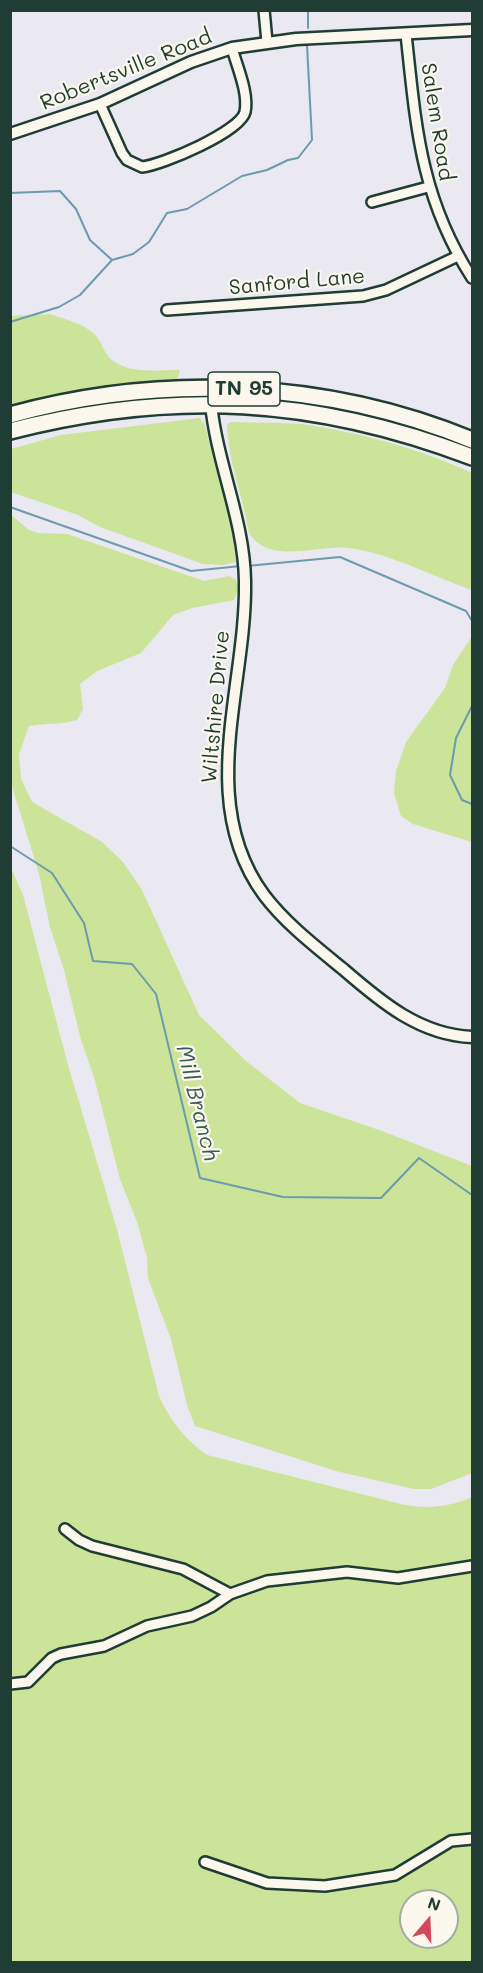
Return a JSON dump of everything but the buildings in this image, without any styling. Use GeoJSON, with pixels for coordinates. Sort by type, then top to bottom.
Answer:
{"type":"FeatureCollection","features":[{"type":"Feature","properties":{"kind":"highway","name":"TN 95"},"geometry":{"type":"LineString","coordinates":[[10,415],[153,405],[211,396],[287,393],[355,404],[428,423],[472,440]]}},
{"type":"Feature","properties":{"kind":"highway","name":"TN 95"},"geometry":{"type":"LineString","coordinates":[[211,396],[326,414],[411,434],[472,457]]}},
{"type":"Feature","properties":{"kind":"highway","name":"TN 95"},"geometry":{"type":"LineString","coordinates":[[10,430],[54,412]]}},
{"type":"Feature","properties":{"kind":"street"},"geometry":{"type":"LineString","coordinates":[[264,10],[267,42]]}},
{"type":"Feature","properties":{"kind":"street","name":"Robertsville Road"},"geometry":{"type":"LineString","coordinates":[[10,134],[100,104],[191,62],[232,48],[267,42],[472,30]]}},
{"type":"Feature","properties":{"kind":"street","name":"Salem Road"},"geometry":{"type":"LineString","coordinates":[[406,34],[416,124],[428,187],[458,256],[472,278]]}},
{"type":"Feature","properties":{"kind":"street"},"geometry":{"type":"LineString","coordinates":[[100,104],[127,160],[142,166],[170,158],[222,133],[242,118],[245,111],[244,94],[232,48]]}},
{"type":"Feature","properties":{"kind":"street"},"geometry":{"type":"LineString","coordinates":[[372,202],[428,187]]}},
{"type":"Feature","properties":{"kind":"street","name":"Sanford Lane"},"geometry":{"type":"LineString","coordinates":[[166,310],[359,297],[386,290],[458,256]]}},
{"type":"Feature","properties":{"kind":"street","name":"Wiltshire Drive"},"geometry":{"type":"LineString","coordinates":[[211,396],[244,559],[245,576],[227,780],[231,821],[249,869],[274,907],[366,989],[417,1023],[440,1032],[472,1037]]}},
{"type":"Feature","properties":{"kind":"street"},"geometry":{"type":"LineString","coordinates":[[65,1529],[79,1540],[92,1546],[196,1574],[230,1594]]}},
{"type":"Feature","properties":{"kind":"street"},"geometry":{"type":"LineString","coordinates":[[10,1684],[28,1682],[51,1658],[104,1646],[147,1626],[192,1616],[230,1594],[267,1581],[347,1572],[398,1578],[472,1566]]}},
{"type":"Feature","properties":{"kind":"street"},"geometry":{"type":"LineString","coordinates":[[205,1862],[267,1883],[325,1886],[395,1875],[451,1841],[472,1839]]}},
{"type":"Feature","properties":{"kind":"green space"},"geometry":{"type":"Polygon","coordinates":[[[50,314],[87,328],[99,339],[109,357],[122,366],[146,371],[180,370],[177,380],[109,387],[11,407],[10,316],[50,314]]]}},
{"type":"Feature","properties":{"kind":"green space"},"geometry":{"type":"Polygon","coordinates":[[[200,418],[204,423],[235,530],[236,562],[223,565],[203,564],[100,527],[78,515],[11,492],[11,449],[61,435],[200,418]]]}},
{"type":"Feature","properties":{"kind":"green space"},"geometry":{"type":"Polygon","coordinates":[[[232,422],[301,424],[345,432],[389,442],[472,473],[472,590],[363,550],[336,548],[281,551],[269,549],[258,543],[249,533],[233,465],[227,424],[232,422]]]}},
{"type":"Feature","properties":{"kind":"green space"},"geometry":{"type":"Polygon","coordinates":[[[10,514],[29,530],[38,533],[67,534],[204,581],[229,576],[236,580],[239,588],[234,600],[192,608],[173,615],[141,653],[97,671],[80,684],[83,709],[77,720],[29,726],[19,754],[21,779],[32,802],[102,842],[123,862],[142,890],[199,1015],[246,1061],[300,1103],[382,1131],[472,1166],[472,1473],[431,1489],[414,1489],[336,1471],[195,1426],[187,1405],[171,1339],[148,1278],[147,1257],[137,1222],[120,1179],[94,1077],[81,1040],[64,970],[50,927],[39,874],[11,783],[10,514]]]}},
{"type":"Feature","properties":{"kind":"green space"},"geometry":{"type":"Polygon","coordinates":[[[472,636],[472,842],[413,824],[401,816],[394,793],[396,771],[406,742],[445,688],[453,665],[472,636]]]}},
{"type":"Feature","properties":{"kind":"green space"},"geometry":{"type":"Polygon","coordinates":[[[10,866],[23,895],[68,1065],[116,1226],[159,1396],[173,1422],[191,1442],[207,1455],[405,1505],[439,1506],[472,1497],[472,1962],[11,1962],[10,866]]]}},
{"type":"Feature","properties":{"kind":"waterway"},"geometry":{"type":"LineString","coordinates":[[308,10],[308,28]]}},
{"type":"Feature","properties":{"kind":"waterway"},"geometry":{"type":"LineString","coordinates":[[10,322],[59,307],[80,295],[112,260],[133,254],[149,242],[167,213],[187,209],[242,176],[267,170],[298,158],[312,140],[307,45]]}},
{"type":"Feature","properties":{"kind":"waterway"},"geometry":{"type":"LineString","coordinates":[[10,193],[60,191],[76,209],[90,240],[112,260]]}},
{"type":"Feature","properties":{"kind":"waterway"},"geometry":{"type":"LineString","coordinates":[[10,507],[191,571],[241,566]]}},
{"type":"Feature","properties":{"kind":"waterway"},"geometry":{"type":"LineString","coordinates":[[247,566],[340,557],[466,611],[472,621]]}},
{"type":"Feature","properties":{"kind":"waterway"},"geometry":{"type":"LineString","coordinates":[[472,706],[456,738],[450,775],[462,800],[472,804]]}},
{"type":"Feature","properties":{"kind":"waterway","name":"Mill Branch"},"geometry":{"type":"LineString","coordinates":[[10,846],[52,873],[84,923],[93,961],[132,964],[156,994],[200,1178],[283,1197],[381,1198],[419,1158],[472,1195]]}}]}
